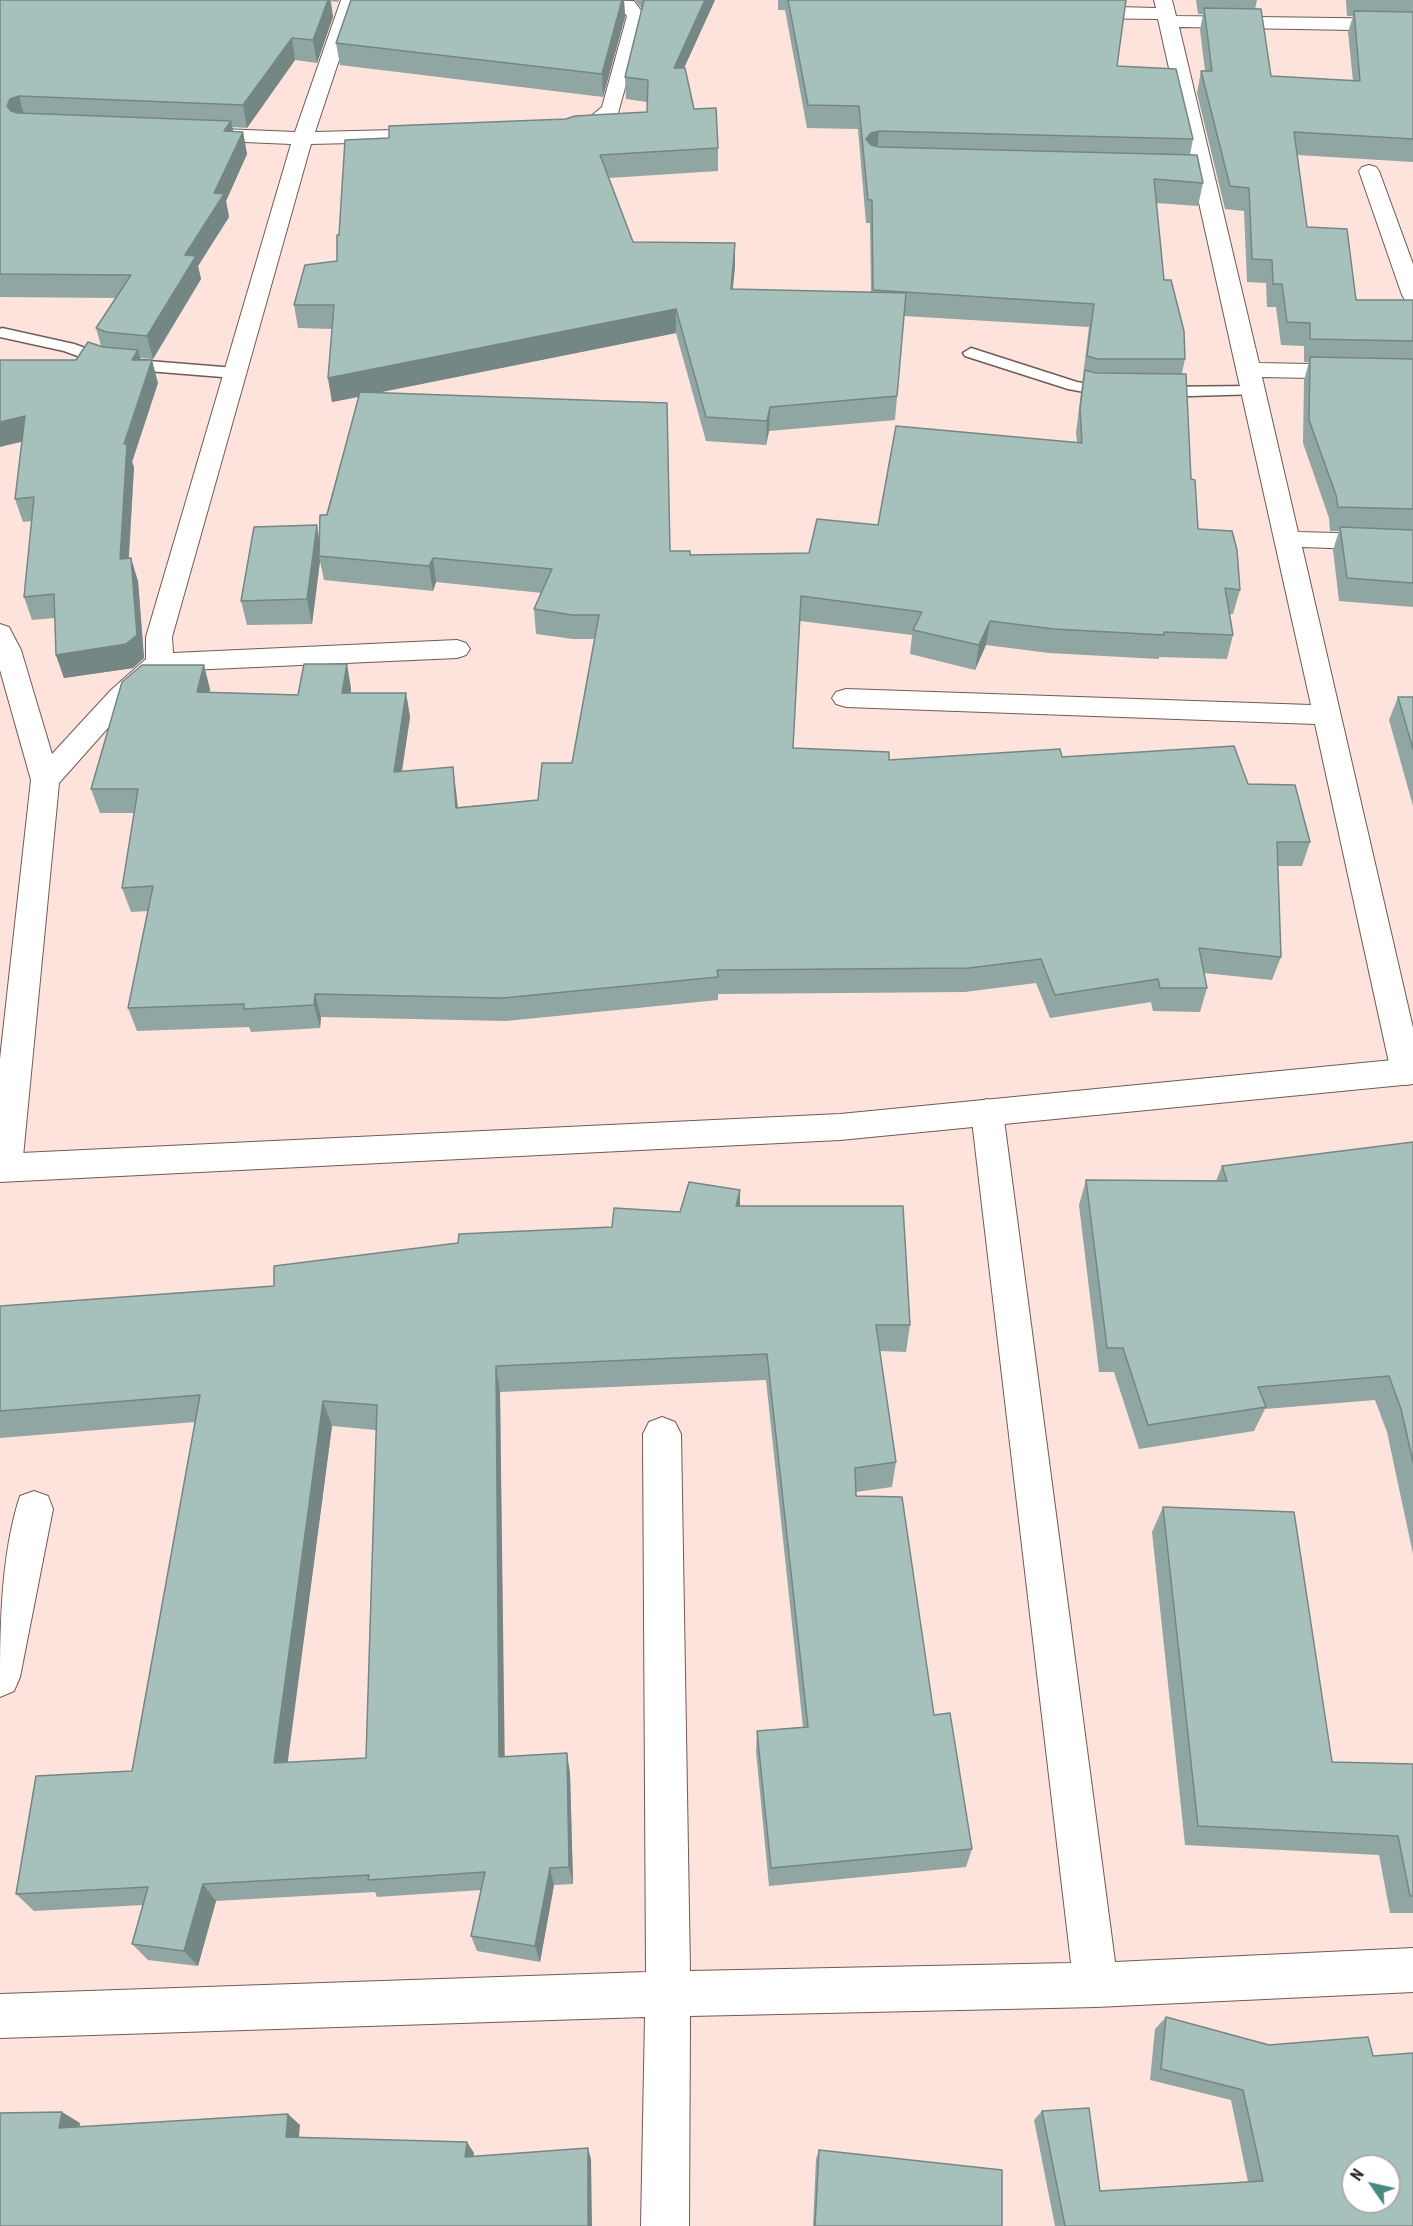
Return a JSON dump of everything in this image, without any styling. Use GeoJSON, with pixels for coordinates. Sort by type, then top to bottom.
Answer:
{"type":"FeatureCollection","features":[{"type":"Feature","properties":{"kind":"street"},"geometry":{"type":"LineString","coordinates":[[543,134],[567,133],[592,125],[611,109],[636,16],[628,5],[597,0]]}},
{"type":"Feature","properties":{"kind":"street"},"geometry":{"type":"LineString","coordinates":[[160,662],[159,637],[303,138],[348,5],[323,9]]}},
{"type":"Feature","properties":{"kind":"street"},"geometry":{"type":"LineString","coordinates":[[1063,12],[1166,12],[1413,25]]}},
{"type":"Feature","properties":{"kind":"street"},"geometry":{"type":"LineString","coordinates":[[0,633],[8,650],[45,780],[2,1168],[840,1127],[1410,1072],[1252,381],[1191,170],[1166,12]]}},
{"type":"Feature","properties":{"kind":"street"},"geometry":{"type":"LineString","coordinates":[[176,133],[303,138],[459,135]]}},
{"type":"Feature","properties":{"kind":"street"},"geometry":{"type":"LineString","coordinates":[[1369,171],[1413,296]]}},
{"type":"Feature","properties":{"kind":"street"},"geometry":{"type":"LineString","coordinates":[[1252,381],[1413,373]]}},
{"type":"Feature","properties":{"kind":"street"},"geometry":{"type":"LineString","coordinates":[[1287,539],[1413,543]]}},
{"type":"Feature","properties":{"kind":"street"},"geometry":{"type":"LineString","coordinates":[[45,780],[121,696],[160,662],[457,649]]}},
{"type":"Feature","properties":{"kind":"street"},"geometry":{"type":"LineString","coordinates":[[846,698],[1327,716]]}},
{"type":"Feature","properties":{"kind":"street"},"geometry":{"type":"LineString","coordinates":[[987,1112],[1096,1985]]}},
{"type":"Feature","properties":{"kind":"street"},"geometry":{"type":"LineString","coordinates":[[662,1434],[668,1994],[665,2226]]}},
{"type":"Feature","properties":{"kind":"street"},"geometry":{"type":"LineString","coordinates":[[0,1677],[34,1509]]}},
{"type":"Feature","properties":{"kind":"street"},"geometry":{"type":"LineString","coordinates":[[0,2016],[668,1994],[1096,1985],[1413,1970]]}},
{"type":"Feature","properties":{"kind":"lane"},"geometry":{"type":"LineString","coordinates":[[2,333],[68,347],[110,363],[235,374]]}},
{"type":"Feature","properties":{"kind":"lane"},"geometry":{"type":"LineString","coordinates":[[971,353],[1092,390],[1128,392],[1252,381]]}},
{"type":"Feature","properties":{"kind":"building"},"geometry":{"type":"Polygon","coordinates":[[[0,0],[328,0],[313,40],[292,38],[243,105],[19,96],[10,99],[7,106],[11,111],[18,113],[231,121],[224,131],[243,132],[214,193],[224,194],[185,255],[196,256],[147,336],[106,332],[96,328],[131,275],[0,274],[0,0]]]}},
{"type":"Feature","properties":{"kind":"building"},"geometry":{"type":"Polygon","coordinates":[[[351,0],[622,0],[602,74],[336,43],[351,0]]]}},
{"type":"Feature","properties":{"kind":"building"},"geometry":{"type":"Polygon","coordinates":[[[644,0],[705,0],[674,68],[685,68],[694,109],[716,108],[718,148],[600,155],[633,242],[735,243],[731,289],[906,293],[897,396],[770,407],[767,421],[706,417],[676,309],[328,378],[334,305],[294,305],[305,265],[337,261],[345,140],[389,138],[389,126],[566,119],[575,116],[647,112],[648,80],[625,77],[644,0]]]}},
{"type":"Feature","properties":{"kind":"building"},"geometry":{"type":"Polygon","coordinates":[[[788,0],[1126,0],[1117,66],[1176,69],[1193,139],[879,131],[871,133],[866,139],[871,145],[879,147],[1197,155],[1203,183],[1154,179],[1164,280],[1171,280],[1184,331],[1185,359],[1098,359],[1087,356],[1094,304],[873,290],[872,200],[868,200],[859,106],[808,105],[788,0]]]}},
{"type":"Feature","properties":{"kind":"building"},"geometry":{"type":"Polygon","coordinates":[[[1204,8],[1261,9],[1271,76],[1360,81],[1354,11],[1413,12],[1413,139],[1294,132],[1307,227],[1347,229],[1356,300],[1413,300],[1413,341],[1310,339],[1310,323],[1287,322],[1282,284],[1273,284],[1272,260],[1252,259],[1249,188],[1230,186],[1201,71],[1212,71],[1204,8]]]}},
{"type":"Feature","properties":{"kind":"building"},"geometry":{"type":"Polygon","coordinates":[[[88,342],[103,347],[138,350],[132,360],[152,360],[124,444],[127,444],[120,559],[131,558],[137,635],[126,644],[56,655],[54,594],[24,597],[34,497],[15,499],[25,416],[0,422],[0,360],[76,360],[88,342]]]}},
{"type":"Feature","properties":{"kind":"building"},"geometry":{"type":"Polygon","coordinates":[[[1310,357],[1413,359],[1413,509],[1338,507],[1336,495],[1309,420],[1310,357]]]}},
{"type":"Feature","properties":{"kind":"building"},"geometry":{"type":"Polygon","coordinates":[[[1085,370],[1096,373],[1186,374],[1191,479],[1195,480],[1198,529],[1232,531],[1237,550],[1240,590],[1225,588],[1233,635],[1164,632],[1164,635],[1054,629],[990,621],[979,645],[913,630],[922,612],[801,596],[793,748],[889,752],[889,760],[1060,749],[1062,757],[1234,746],[1248,784],[1295,785],[1310,842],[1277,842],[1281,957],[1199,948],[1207,988],[1160,988],[1158,979],[1055,995],[1041,959],[969,968],[717,970],[718,977],[503,998],[315,994],[314,1005],[244,1009],[244,1004],[128,1008],[153,886],[122,888],[138,789],[91,789],[122,682],[142,665],[204,665],[197,692],[298,695],[304,664],[347,664],[342,693],[406,693],[394,772],[453,767],[456,808],[538,800],[542,763],[572,763],[599,615],[572,615],[534,609],[552,569],[433,558],[429,566],[319,556],[320,515],[327,515],[360,392],[667,403],[670,551],[690,551],[690,555],[809,553],[817,519],[878,525],[896,426],[1082,443],[1080,409],[1085,370]]]}},
{"type":"Feature","properties":{"kind":"building"},"geometry":{"type":"Polygon","coordinates":[[[317,525],[307,599],[241,601],[254,527],[317,525]]]}},
{"type":"Feature","properties":{"kind":"building"},"geometry":{"type":"Polygon","coordinates":[[[1340,527],[1413,530],[1413,583],[1347,578],[1340,527]]]}},
{"type":"Feature","properties":{"kind":"building"},"geometry":{"type":"Polygon","coordinates":[[[1398,697],[1413,697],[1413,749],[1398,697]]]}},
{"type":"Feature","properties":{"kind":"building"},"geometry":{"type":"Polygon","coordinates":[[[1413,1142],[1413,1462],[1401,1409],[1389,1376],[1258,1387],[1266,1407],[1148,1425],[1123,1348],[1107,1348],[1086,1180],[1227,1181],[1222,1166],[1413,1142]]]}},
{"type":"Feature","properties":{"kind":"building"},"geometry":{"type":"Polygon","coordinates":[[[689,1182],[740,1190],[736,1206],[903,1206],[910,1325],[876,1325],[896,1462],[855,1468],[856,1496],[902,1497],[934,1715],[950,1713],[972,1849],[771,1868],[757,1731],[808,1727],[767,1354],[496,1366],[499,1757],[567,1753],[569,1867],[550,1868],[535,1946],[471,1936],[485,1872],[368,1880],[369,1875],[203,1884],[184,1951],[132,1944],[148,1887],[16,1894],[36,1776],[132,1771],[200,1395],[0,1411],[0,1306],[274,1286],[274,1266],[458,1243],[459,1234],[612,1227],[614,1208],[680,1212],[689,1182]],[[323,1401],[274,1763],[366,1758],[377,1405],[323,1401]]]}},
{"type":"Feature","properties":{"kind":"building"},"geometry":{"type":"Polygon","coordinates":[[[1163,1507],[1294,1512],[1332,1762],[1413,1764],[1413,1896],[1410,1896],[1398,1836],[1198,1826],[1163,1507]]]}},
{"type":"Feature","properties":{"kind":"building"},"geometry":{"type":"Polygon","coordinates":[[[1166,2017],[1269,2045],[1368,2037],[1373,2056],[1413,2053],[1413,2226],[1065,2226],[1042,2111],[1089,2108],[1100,2191],[1263,2181],[1243,2090],[1161,2069],[1166,2017]]]}},
{"type":"Feature","properties":{"kind":"building"},"geometry":{"type":"Polygon","coordinates":[[[62,2112],[59,2128],[288,2114],[286,2137],[467,2142],[465,2157],[588,2148],[588,2226],[0,2226],[0,2113],[62,2112]]]}},
{"type":"Feature","properties":{"kind":"building"},"geometry":{"type":"Polygon","coordinates":[[[819,2150],[1002,2170],[1002,2226],[815,2226],[819,2150]]]}}]}
